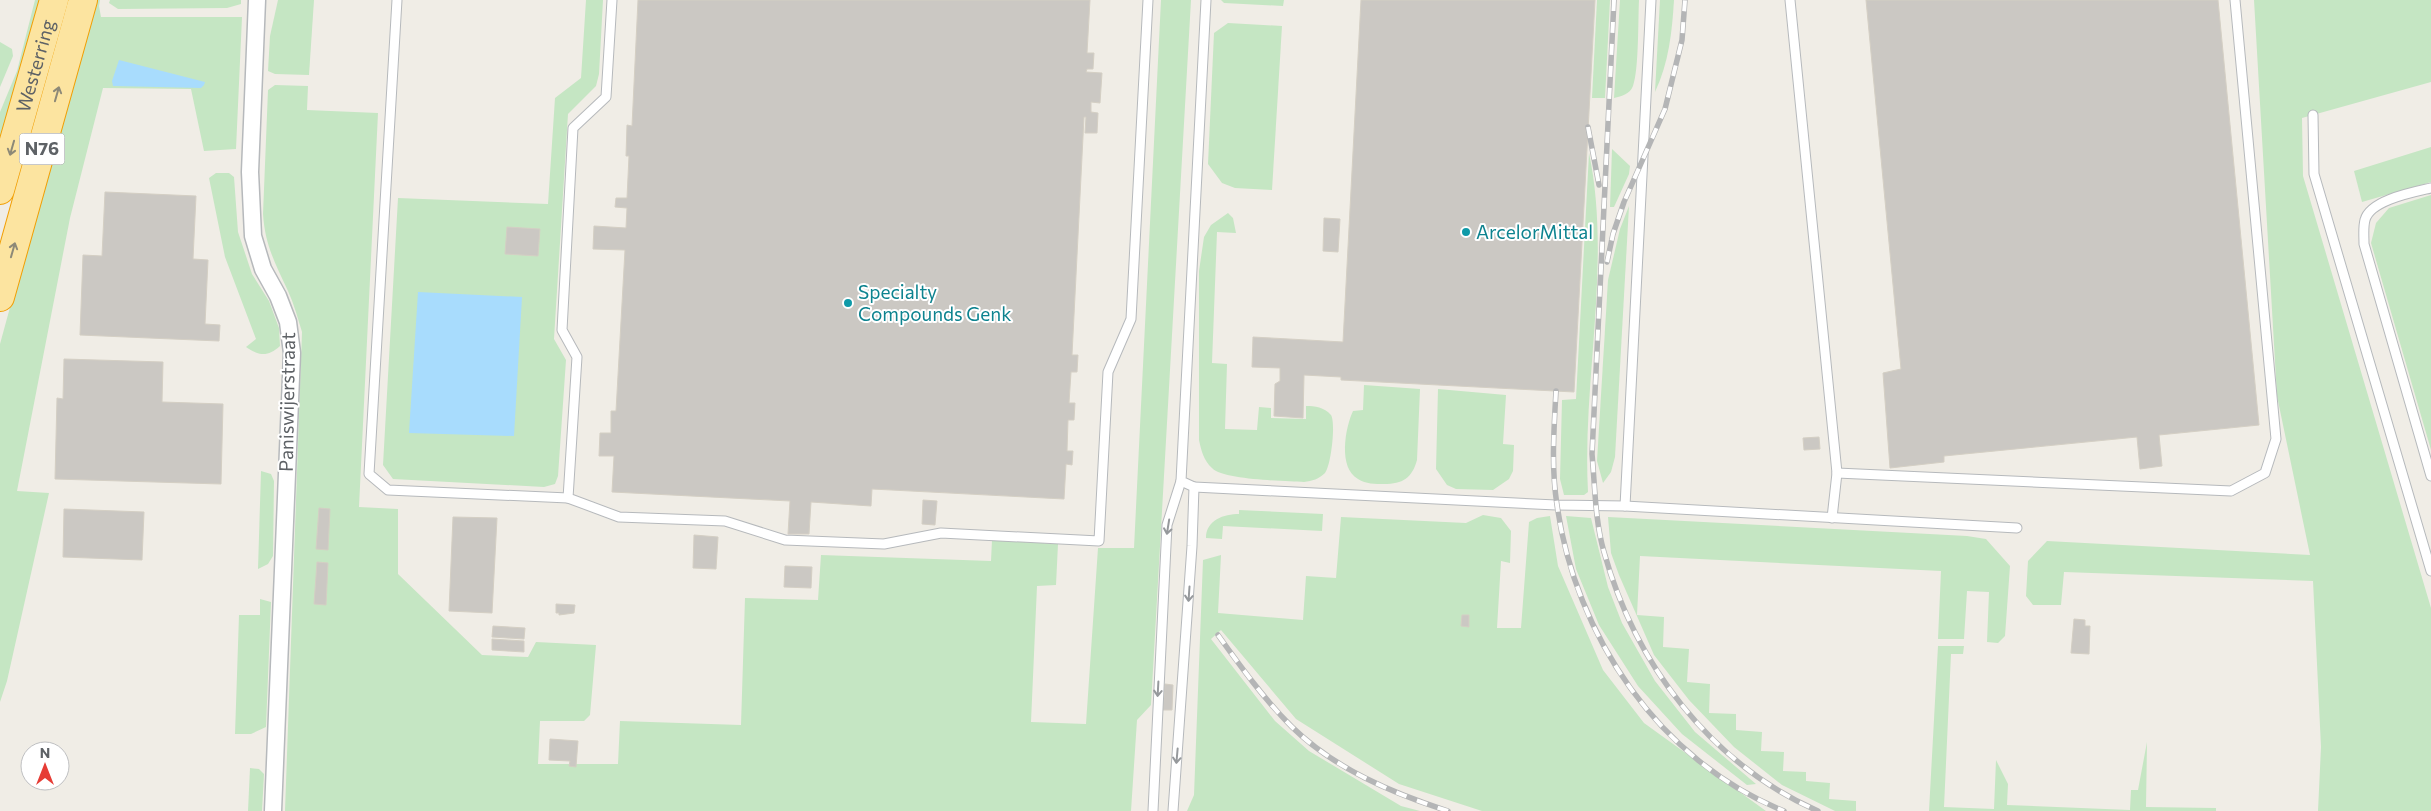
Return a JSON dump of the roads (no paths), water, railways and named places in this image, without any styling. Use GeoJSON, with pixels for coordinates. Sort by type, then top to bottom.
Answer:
{"type":"FeatureCollection","features":[{"type":"Feature","properties":{"kind":"highway","name":"Westerring"},"geometry":{"type":"LineString","coordinates":[[0,190],[54,0]]}},
{"type":"Feature","properties":{"kind":"highway","name":"Westerring"},"geometry":{"type":"LineString","coordinates":[[0,297],[83,0]]}},
{"type":"Feature","properties":{"kind":"street","name":"Paniswijerstraat"},"geometry":{"type":"LineString","coordinates":[[257,0],[250,172],[253,236],[262,269],[278,296],[288,322],[292,353],[273,811]]}},
{"type":"Feature","properties":{"kind":"lane"},"geometry":{"type":"LineString","coordinates":[[397,0],[370,474],[388,490],[568,498],[618,517],[724,521],[786,540],[884,544],[941,533],[1099,541],[1108,372],[1131,319],[1148,0]]}},
{"type":"Feature","properties":{"kind":"lane"},"geometry":{"type":"LineString","coordinates":[[568,498],[577,358],[562,330],[574,128],[606,97],[612,0]]}},
{"type":"Feature","properties":{"kind":"lane"},"geometry":{"type":"LineString","coordinates":[[1153,811],[1167,525],[1181,480],[1206,0]]}},
{"type":"Feature","properties":{"kind":"lane"},"geometry":{"type":"LineString","coordinates":[[1626,506],[1651,0]]}},
{"type":"Feature","properties":{"kind":"lane"},"geometry":{"type":"LineString","coordinates":[[1790,0],[1838,473],[1832,518]]}},
{"type":"Feature","properties":{"kind":"lane"},"geometry":{"type":"LineString","coordinates":[[1838,473],[2231,491],[2265,472],[2276,439],[2235,0]]}},
{"type":"Feature","properties":{"kind":"lane"},"geometry":{"type":"LineString","coordinates":[[2313,115],[2314,174],[2431,570]]}},
{"type":"Feature","properties":{"kind":"lane"},"geometry":{"type":"LineString","coordinates":[[2431,188],[2389,199],[2375,207],[2365,218],[2364,244],[2431,476]]}},
{"type":"Feature","properties":{"kind":"lane"},"geometry":{"type":"LineString","coordinates":[[1181,480],[1194,487],[1626,506],[2017,528]]}},
{"type":"Feature","properties":{"kind":"lane"},"geometry":{"type":"LineString","coordinates":[[1173,811],[1192,546],[1194,487]]}},
{"type":"Feature","properties":{"kind":"water"},"geometry":{"type":"Polygon","coordinates":[[[119,60],[205,82],[201,88],[113,86],[112,81],[119,60]]]}},
{"type":"Feature","properties":{"kind":"water"},"geometry":{"type":"Polygon","coordinates":[[[418,292],[522,297],[514,436],[409,433],[418,292]]]}},
{"type":"Feature","properties":{"kind":"railway"},"geometry":{"type":"LineString","coordinates":[[1614,0],[1592,454],[1597,516],[1604,552],[1618,593],[1635,633],[1657,671],[1682,706],[1711,738],[1744,766],[1779,791],[1818,811]]}},
{"type":"Feature","properties":{"kind":"railway"},"geometry":{"type":"LineString","coordinates":[[1607,262],[1613,234],[1624,202],[1665,109],[1682,40],[1685,0]]}},
{"type":"Feature","properties":{"kind":"railway"},"geometry":{"type":"LineString","coordinates":[[1588,127],[1599,185]]}},
{"type":"Feature","properties":{"kind":"railway"},"geometry":{"type":"LineString","coordinates":[[1556,391],[1554,462],[1557,505],[1567,553],[1582,601],[1604,646],[1630,688],[1662,726],[1698,760],[1739,789],[1784,811]]}},
{"type":"Feature","properties":{"kind":"railway"},"geometry":{"type":"LineString","coordinates":[[1218,635],[1272,705],[1309,742],[1345,767],[1385,788],[1448,811]]}},
{"type":"Feature","properties":{"kind":"place","name":"ArcelorMittal"},"geometry":{"type":"Point","coordinates":[1466,232]}},
{"type":"Feature","properties":{"kind":"place","name":"Specialty Compounds Genk"},"geometry":{"type":"Point","coordinates":[848,303]}}]}
